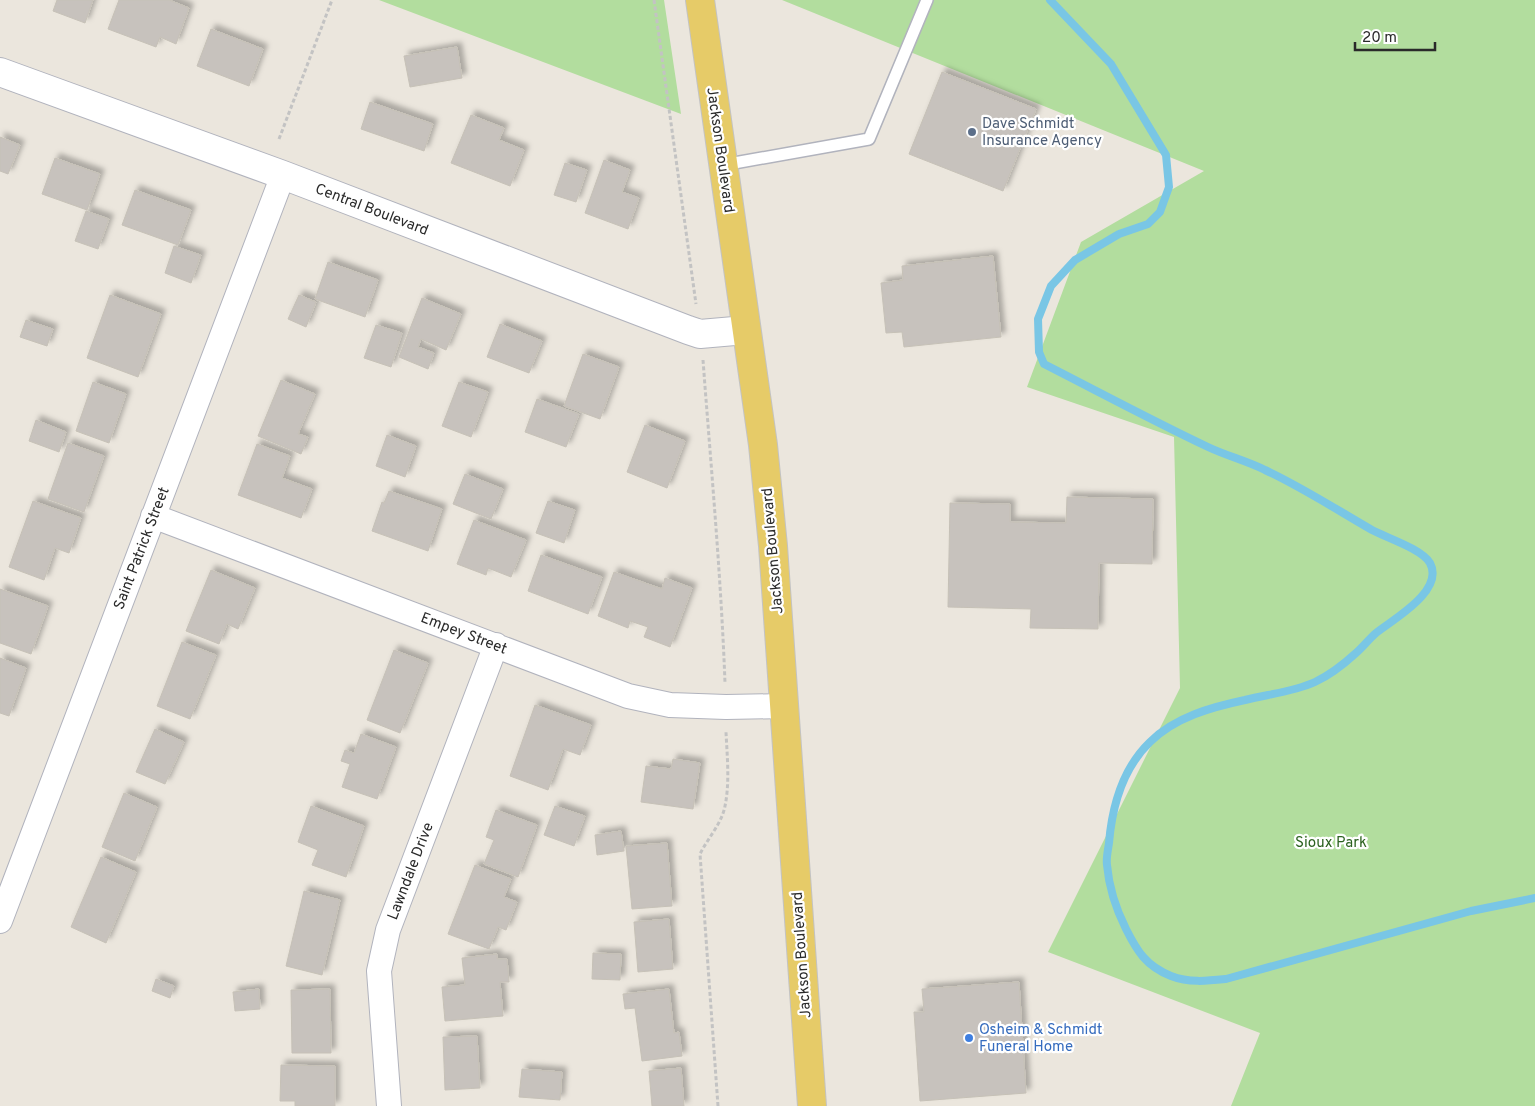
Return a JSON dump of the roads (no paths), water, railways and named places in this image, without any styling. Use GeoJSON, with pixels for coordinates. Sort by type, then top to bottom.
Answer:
{"type":"FeatureCollection","features":[{"type":"Feature","properties":{"kind":"main road","name":"Jackson Boulevard"},"geometry":{"type":"LineString","coordinates":[[700,0],[763,445],[773,546],[812,1106]]}},
{"type":"Feature","properties":{"kind":"street","name":"Central Boulevard"},"geometry":{"type":"LineString","coordinates":[[0,72],[283,175],[700,334],[746,330]]}},
{"type":"Feature","properties":{"kind":"street","name":"Saint Patrick Street"},"geometry":{"type":"LineString","coordinates":[[0,921],[283,175]]}},
{"type":"Feature","properties":{"kind":"street","name":"Empey Street"},"geometry":{"type":"LineString","coordinates":[[153,516],[628,696],[670,705],[726,707],[784,706]]}},
{"type":"Feature","properties":{"kind":"street","name":"Lawndale Drive"},"geometry":{"type":"LineString","coordinates":[[389,1106],[378,971],[388,930],[496,646]]}},
{"type":"Feature","properties":{"kind":"lane"},"geometry":{"type":"LineString","coordinates":[[723,165],[869,139],[928,0]]}},
{"type":"Feature","properties":{"kind":"waterway"},"geometry":{"type":"LineString","coordinates":[[1050,0],[1111,64],[1166,155],[1169,187],[1160,212],[1148,224],[1119,234],[1075,260],[1051,286],[1038,319],[1039,352],[1044,364],[1187,437],[1258,467],[1292,484],[1372,530],[1404,544],[1426,558],[1430,563],[1433,574],[1430,584],[1415,604],[1376,633],[1359,651],[1326,676],[1298,688],[1194,714],[1160,733],[1141,752],[1120,789],[1113,816],[1107,860],[1109,882],[1119,914],[1130,937],[1143,957],[1162,972],[1185,980],[1219,980],[1471,911],[1535,898]]}},
{"type":"Feature","properties":{"kind":"place","name":"Dave Schmidt Insurance Agency"},"geometry":{"type":"Point","coordinates":[972,132]}},
{"type":"Feature","properties":{"kind":"place","name":"Osheim & Schmidt Funeral Home"},"geometry":{"type":"Point","coordinates":[969,1038]}},
{"type":"Feature","properties":{"kind":"park label","name":"Sioux Park"},"geometry":{"type":"Point","coordinates":[1331,842]}}]}
